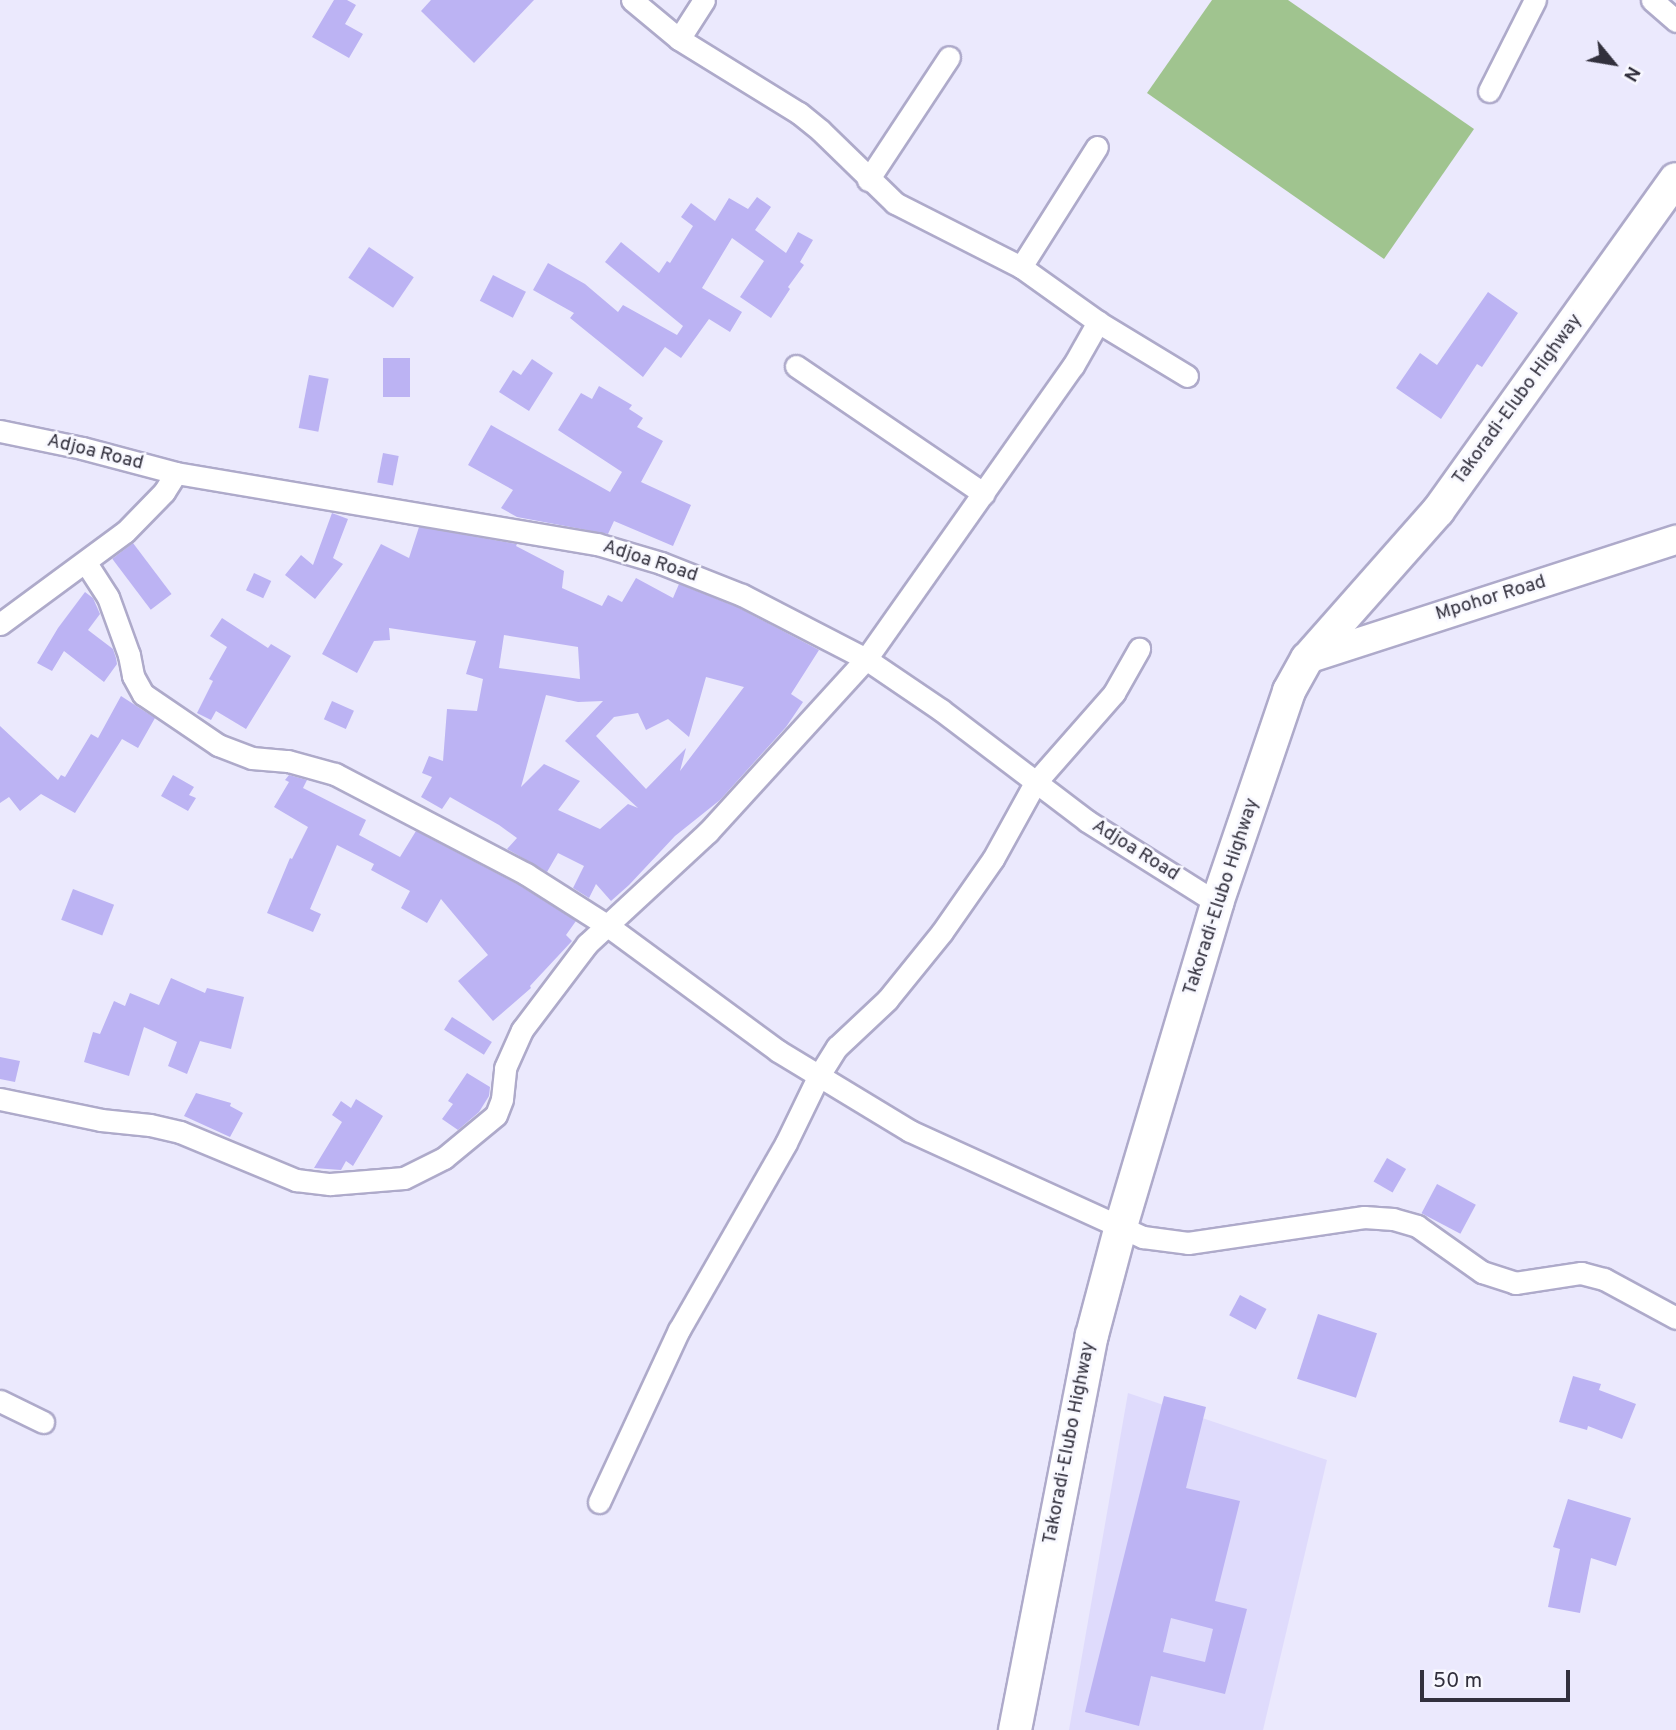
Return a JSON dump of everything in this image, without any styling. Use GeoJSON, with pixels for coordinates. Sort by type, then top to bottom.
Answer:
{"type":"FeatureCollection","features":[{"type":"Feature","properties":{"kind":"highway","name":"Takoradi-Elubo Highway"},"geometry":{"type":"LineString","coordinates":[[1015,1730],[1072,1428],[1121,1226],[1217,903],[1289,691],[1307,659],[1438,511],[1676,179]]}},
{"type":"Feature","properties":{"kind":"main road","name":"Mpohor Road"},"geometry":{"type":"LineString","coordinates":[[1307,659],[1676,540]]}},
{"type":"Feature","properties":{"kind":"street"},"geometry":{"type":"LineString","coordinates":[[632,0],[679,39],[799,113],[895,204],[1021,267],[1098,322],[1187,376]]}},
{"type":"Feature","properties":{"kind":"street"},"geometry":{"type":"LineString","coordinates":[[679,39],[704,0]]}},
{"type":"Feature","properties":{"kind":"street"},"geometry":{"type":"LineString","coordinates":[[1489,91],[1535,0]]}},
{"type":"Feature","properties":{"kind":"street"},"geometry":{"type":"LineString","coordinates":[[1652,0],[1676,21]]}},
{"type":"Feature","properties":{"kind":"street"},"geometry":{"type":"LineString","coordinates":[[868,180],[949,57]]}},
{"type":"Feature","properties":{"kind":"street"},"geometry":{"type":"LineString","coordinates":[[1021,267],[1097,147]]}},
{"type":"Feature","properties":{"kind":"street"},"geometry":{"type":"LineString","coordinates":[[0,1099],[101,1120],[150,1125],[180,1132],[296,1180],[330,1184],[404,1178],[444,1158],[496,1115],[502,1099],[505,1068],[522,1030],[587,944],[717,822],[866,659],[1073,366],[1098,322]]}},
{"type":"Feature","properties":{"kind":"street"},"geometry":{"type":"LineString","coordinates":[[796,366],[984,494]]}},
{"type":"Feature","properties":{"kind":"street","name":"Adjoa Road"},"geometry":{"type":"LineString","coordinates":[[0,431],[82,448],[176,473],[597,544],[661,563],[742,595],[866,659],[941,710],[1087,821],[1217,903]]}},
{"type":"Feature","properties":{"kind":"street"},"geometry":{"type":"LineString","coordinates":[[0,624],[86,563],[145,513],[176,473]]}},
{"type":"Feature","properties":{"kind":"street"},"geometry":{"type":"LineString","coordinates":[[86,563],[108,597],[129,655],[132,676],[144,694],[218,745],[251,758],[288,761],[335,774],[526,874],[608,926],[778,1051],[910,1132],[1143,1237],[1188,1243],[1364,1217],[1393,1219],[1417,1226],[1482,1272],[1516,1283],[1581,1273],[1604,1279],[1676,1318]]}},
{"type":"Feature","properties":{"kind":"street"},"geometry":{"type":"LineString","coordinates":[[598,1502],[680,1330],[837,1047],[887,1000],[942,932],[993,859],[1035,783],[1114,693],[1139,649]]}},
{"type":"Feature","properties":{"kind":"street"},"geometry":{"type":"LineString","coordinates":[[0,1401],[43,1422]]}},
{"type":"Feature","properties":{"kind":"shaded area"},"geometry":{"type":"Polygon","coordinates":[[[1128,1393],[1327,1460],[1263,1730],[1069,1730],[1128,1393]]]}},
{"type":"Feature","properties":{"kind":"green space"},"geometry":{"type":"Polygon","coordinates":[[[1212,0],[1288,0],[1474,129],[1384,259],[1147,93],[1212,0]]]}},
{"type":"Feature","properties":{"kind":"building"},"geometry":{"type":"Polygon","coordinates":[[[334,0],[347,0],[356,5],[345,24],[363,34],[349,58],[312,37],[334,0]]]}},
{"type":"Feature","properties":{"kind":"building"},"geometry":{"type":"Polygon","coordinates":[[[431,0],[534,0],[474,63],[421,11],[431,0]]]}},
{"type":"Feature","properties":{"kind":"building"},"geometry":{"type":"Polygon","coordinates":[[[757,197],[771,207],[755,230],[786,253],[798,232],[813,240],[800,262],[804,265],[788,287],[790,289],[771,318],[740,297],[764,261],[732,238],[702,288],[742,312],[730,332],[709,319],[681,358],[665,347],[643,377],[570,318],[574,313],[533,290],[548,263],[585,284],[618,312],[623,305],[677,335],[683,326],[605,262],[621,242],[659,273],[667,261],[670,263],[693,226],[681,217],[691,203],[715,221],[729,198],[748,209],[757,197]]]}},
{"type":"Feature","properties":{"kind":"building"},"geometry":{"type":"Polygon","coordinates":[[[369,247],[414,277],[393,308],[348,278],[369,247]]]}},
{"type":"Feature","properties":{"kind":"building"},"geometry":{"type":"Polygon","coordinates":[[[493,275],[526,292],[513,318],[480,301],[493,275]]]}},
{"type":"Feature","properties":{"kind":"building"},"geometry":{"type":"Polygon","coordinates":[[[1488,292],[1518,313],[1482,367],[1477,364],[1441,419],[1396,388],[1420,353],[1437,365],[1488,292]]]}},
{"type":"Feature","properties":{"kind":"building"},"geometry":{"type":"Polygon","coordinates":[[[383,358],[410,358],[410,397],[383,397],[383,358]]]}},
{"type":"Feature","properties":{"kind":"building"},"geometry":{"type":"Polygon","coordinates":[[[532,359],[553,373],[529,411],[499,392],[513,370],[521,375],[532,359]]]}},
{"type":"Feature","properties":{"kind":"building"},"geometry":{"type":"Polygon","coordinates":[[[309,375],[329,379],[318,432],[299,428],[309,375]]]}},
{"type":"Feature","properties":{"kind":"building"},"geometry":{"type":"Polygon","coordinates":[[[599,386],[632,405],[629,409],[643,418],[637,427],[663,441],[641,482],[691,505],[673,546],[614,521],[608,534],[517,517],[501,508],[513,490],[468,465],[491,425],[610,492],[622,472],[558,430],[581,393],[592,399],[599,386]]]}},
{"type":"Feature","properties":{"kind":"building"},"geometry":{"type":"Polygon","coordinates":[[[383,453],[399,456],[393,486],[377,482],[383,453]]]}},
{"type":"Feature","properties":{"kind":"building"},"geometry":{"type":"Polygon","coordinates":[[[332,513],[348,519],[333,558],[343,564],[315,599],[285,575],[301,555],[313,565],[332,513]]]}},
{"type":"Feature","properties":{"kind":"building"},"geometry":{"type":"Polygon","coordinates":[[[419,527],[517,544],[516,546],[564,571],[562,588],[602,606],[608,595],[622,602],[636,578],[673,598],[679,584],[737,607],[819,650],[791,694],[803,702],[786,727],[720,800],[675,836],[611,901],[596,884],[589,898],[573,888],[584,866],[558,853],[547,872],[507,849],[517,838],[499,825],[450,797],[442,809],[421,797],[432,777],[422,773],[429,756],[443,761],[447,709],[477,711],[483,679],[466,674],[476,641],[389,628],[390,640],[374,641],[357,673],[322,654],[381,544],[409,558],[419,527]],[[504,635],[499,668],[580,679],[578,647],[504,635]],[[706,677],[689,737],[668,719],[646,730],[638,713],[614,717],[596,736],[646,789],[686,748],[680,771],[744,687],[706,677]],[[546,695],[521,787],[544,764],[580,781],[558,810],[600,829],[628,804],[638,808],[565,741],[603,701],[578,702],[546,695]]]}},
{"type":"Feature","properties":{"kind":"building"},"geometry":{"type":"Polygon","coordinates":[[[133,543],[172,594],[151,610],[112,559],[133,543]]]}},
{"type":"Feature","properties":{"kind":"building"},"geometry":{"type":"Polygon","coordinates":[[[254,573],[271,581],[263,598],[246,590],[254,573]]]}},
{"type":"Feature","properties":{"kind":"building"},"geometry":{"type":"Polygon","coordinates":[[[85,592],[93,598],[100,614],[88,630],[113,649],[116,658],[117,664],[104,682],[64,651],[52,671],[37,663],[58,628],[85,592]]]}},
{"type":"Feature","properties":{"kind":"building"},"geometry":{"type":"Polygon","coordinates":[[[222,618],[268,648],[271,644],[291,656],[246,729],[216,711],[211,720],[197,713],[213,681],[209,679],[227,647],[210,636],[222,618]]]}},
{"type":"Feature","properties":{"kind":"building"},"geometry":{"type":"Polygon","coordinates":[[[121,696],[155,718],[138,748],[122,739],[75,813],[41,794],[20,811],[9,797],[0,803],[0,726],[58,780],[61,775],[65,777],[91,734],[98,738],[121,696]]]}},
{"type":"Feature","properties":{"kind":"building"},"geometry":{"type":"Polygon","coordinates":[[[332,701],[354,711],[346,729],[324,719],[332,701]]]}},
{"type":"Feature","properties":{"kind":"building"},"geometry":{"type":"Polygon","coordinates":[[[173,775],[194,787],[189,795],[196,798],[188,811],[161,796],[173,775]]]}},
{"type":"Feature","properties":{"kind":"building"},"geometry":{"type":"Polygon","coordinates":[[[289,775],[307,780],[303,788],[366,820],[359,835],[400,857],[416,831],[519,885],[576,921],[566,935],[572,941],[531,988],[493,1021],[458,981],[488,955],[441,899],[427,923],[401,908],[410,891],[371,870],[374,864],[337,845],[310,909],[321,914],[313,932],[267,913],[290,858],[292,859],[308,827],[274,807],[289,782],[285,780],[289,775]]]}},
{"type":"Feature","properties":{"kind":"building"},"geometry":{"type":"Polygon","coordinates":[[[73,889],[114,905],[102,936],[61,920],[73,889]]]}},
{"type":"Feature","properties":{"kind":"building"},"geometry":{"type":"Polygon","coordinates":[[[171,978],[205,993],[207,988],[244,997],[231,1049],[200,1041],[187,1074],[168,1066],[177,1042],[144,1027],[129,1076],[84,1062],[93,1032],[100,1034],[114,1001],[125,1006],[130,993],[159,1005],[171,978]]]}},
{"type":"Feature","properties":{"kind":"building"},"geometry":{"type":"Polygon","coordinates":[[[452,1017],[492,1042],[484,1055],[444,1030],[452,1017]]]}},
{"type":"Feature","properties":{"kind":"building"},"geometry":{"type":"Polygon","coordinates":[[[0,1057],[20,1061],[15,1082],[0,1079],[0,1057]]]}},
{"type":"Feature","properties":{"kind":"building"},"geometry":{"type":"Polygon","coordinates":[[[467,1073],[490,1087],[489,1096],[479,1112],[458,1130],[442,1119],[453,1104],[448,1101],[467,1073]]]}},
{"type":"Feature","properties":{"kind":"building"},"geometry":{"type":"Polygon","coordinates":[[[196,1093],[231,1103],[230,1106],[243,1113],[230,1137],[184,1116],[196,1093]]]}},
{"type":"Feature","properties":{"kind":"building"},"geometry":{"type":"Polygon","coordinates":[[[356,1099],[383,1116],[353,1166],[346,1161],[341,1170],[314,1168],[342,1122],[332,1115],[341,1101],[351,1108],[356,1099]]]}},
{"type":"Feature","properties":{"kind":"building"},"geometry":{"type":"Polygon","coordinates":[[[1387,1158],[1406,1169],[1393,1192],[1374,1181],[1387,1158]]]}},
{"type":"Feature","properties":{"kind":"building"},"geometry":{"type":"Polygon","coordinates":[[[1437,1184],[1476,1205],[1460,1234],[1422,1213],[1437,1184]]]}},
{"type":"Feature","properties":{"kind":"building"},"geometry":{"type":"Polygon","coordinates":[[[1240,1295],[1266,1309],[1256,1329],[1229,1315],[1240,1295]]]}},
{"type":"Feature","properties":{"kind":"building"},"geometry":{"type":"Polygon","coordinates":[[[1318,1314],[1377,1333],[1356,1398],[1297,1379],[1318,1314]]]}},
{"type":"Feature","properties":{"kind":"building"},"geometry":{"type":"Polygon","coordinates":[[[1573,1376],[1601,1384],[1599,1390],[1636,1404],[1622,1439],[1588,1426],[1587,1430],[1559,1422],[1573,1376]]]}},
{"type":"Feature","properties":{"kind":"building"},"geometry":{"type":"Polygon","coordinates":[[[1164,1396],[1206,1407],[1186,1488],[1240,1501],[1215,1601],[1247,1609],[1225,1694],[1151,1676],[1139,1726],[1085,1712],[1164,1396]],[[1171,1618],[1163,1652],[1205,1662],[1213,1629],[1171,1618]]]}},
{"type":"Feature","properties":{"kind":"building"},"geometry":{"type":"Polygon","coordinates":[[[1568,1499],[1631,1518],[1616,1566],[1591,1558],[1580,1613],[1548,1607],[1560,1549],[1553,1547],[1568,1499]]]}}]}
